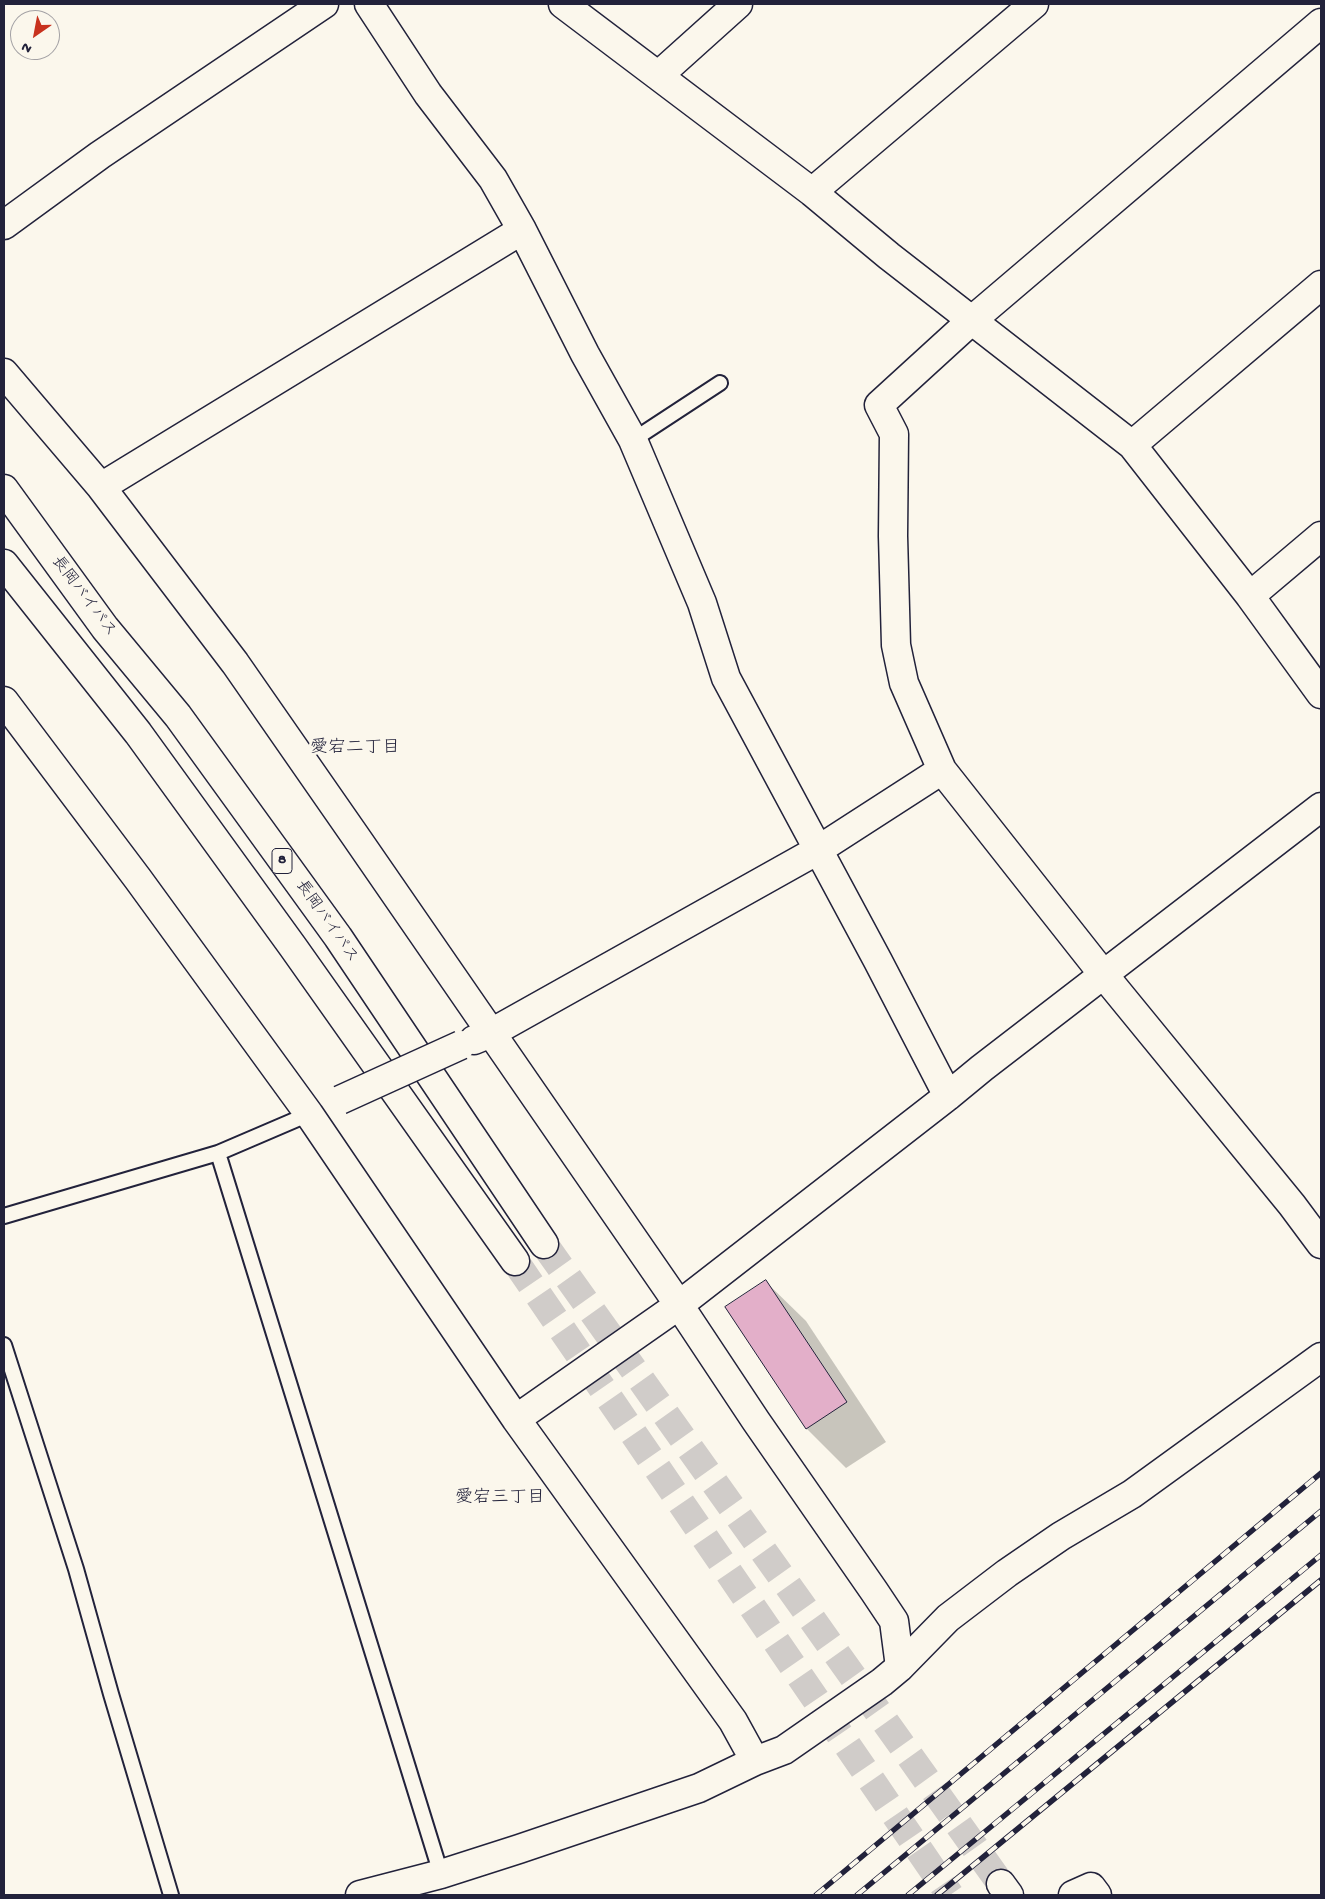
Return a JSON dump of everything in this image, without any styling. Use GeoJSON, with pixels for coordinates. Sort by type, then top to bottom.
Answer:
{"type":"FeatureCollection","features":[{"type":"Feature","properties":{"kind":"main road"},"geometry":{"type":"LineString","coordinates":[[4,225],[100,155],[324,4]]}},
{"type":"Feature","properties":{"kind":"main road"},"geometry":{"type":"LineString","coordinates":[[369,4],[428,94],[493,179],[522,230],[585,354],[633,440],[702,603],[726,678],[948,1096]]}},
{"type":"Feature","properties":{"kind":"main road"},"geometry":{"type":"LineString","coordinates":[[563,4],[812,192],[971,321],[1132,445],[1250,596],[1321,694]]}},
{"type":"Feature","properties":{"kind":"main road"},"geometry":{"type":"LineString","coordinates":[[659,75],[738,4]]}},
{"type":"Feature","properties":{"kind":"main road"},"geometry":{"type":"LineString","coordinates":[[812,192],[1034,4]]}},
{"type":"Feature","properties":{"kind":"main road"},"geometry":{"type":"LineString","coordinates":[[1321,23],[971,321],[879,405],[894,434],[893,536],[896,645],[904,683],[942,770],[1103,974],[1292,1205],[1321,1244]]}},
{"type":"Feature","properties":{"kind":"main road"},"geometry":{"type":"LineString","coordinates":[[101,488],[522,230]]}},
{"type":"Feature","properties":{"kind":"main road"},"geometry":{"type":"LineString","coordinates":[[1132,445],[1321,285]]}},
{"type":"Feature","properties":{"kind":"main road"},"geometry":{"type":"LineString","coordinates":[[4,373],[101,488],[235,663],[679,1305],[756,1421],[894,1621],[900,1667]]}},
{"type":"Feature","properties":{"kind":"main road","name":"長岡バイパス"},"geometry":{"type":"LineString","coordinates":[[4,489],[105,628],[178,716],[338,937],[544,1244]]}},
{"type":"Feature","properties":{"kind":"main road"},"geometry":{"type":"LineString","coordinates":[[1250,596],[1321,536]]}},
{"type":"Feature","properties":{"kind":"main road"},"geometry":{"type":"LineString","coordinates":[[4,564],[143,741],[293,947],[515,1261]]}},
{"type":"Feature","properties":{"kind":"main road"},"geometry":{"type":"LineString","coordinates":[[4,701],[138,879],[309,1114],[516,1419],[733,1721],[755,1761]]}},
{"type":"Feature","properties":{"kind":"main road"},"geometry":{"type":"LineString","coordinates":[[309,1114],[491,1033],[818,850],[942,770]]}},
{"type":"Feature","properties":{"kind":"main road"},"geometry":{"type":"LineString","coordinates":[[516,1419],[679,1305],[1103,974],[1321,807]]}},
{"type":"Feature","properties":{"kind":"main road"},"geometry":{"type":"LineString","coordinates":[[360,1895],[441,1874],[699,1788],[755,1761],[784,1750],[882,1682],[900,1667],[948,1618],[1007,1573],[1061,1536],[1132,1494],[1321,1357]]}},
{"type":"Feature","properties":{"kind":"main road"},"geometry":{"type":"LineString","coordinates":[[1073,1895],[1091,1887],[1097,1895]]}},
{"type":"Feature","properties":{"kind":"lane"},"geometry":{"type":"LineString","coordinates":[[633,440],[720,383]]}},
{"type":"Feature","properties":{"kind":"lane"},"geometry":{"type":"LineString","coordinates":[[4,1216],[218,1153],[309,1114]]}},
{"type":"Feature","properties":{"kind":"lane"},"geometry":{"type":"LineString","coordinates":[[218,1153],[441,1874]]}},
{"type":"Feature","properties":{"kind":"lane"},"geometry":{"type":"LineString","coordinates":[[4,1345],[76,1569],[171,1895]]}},
{"type":"Feature","properties":{"kind":"building"},"geometry":{"type":"Polygon","coordinates":[[[766,1280],[847,1402],[806,1429],[725,1307],[766,1280]]]}},
{"type":"Feature","properties":{"kind":"tunnel"},"geometry":{"type":"LineString","coordinates":[[544,1244],[1001,1884]]}},
{"type":"Feature","properties":{"kind":"tunnel"},"geometry":{"type":"LineString","coordinates":[[515,1261],[950,1895]]}},
{"type":"Feature","properties":{"kind":"railway"},"geometry":{"type":"LineString","coordinates":[[816,1895],[1321,1473]]}},
{"type":"Feature","properties":{"kind":"railway"},"geometry":{"type":"LineString","coordinates":[[857,1895],[1321,1511]]}},
{"type":"Feature","properties":{"kind":"railway"},"geometry":{"type":"LineString","coordinates":[[908,1895],[1321,1555]]}},
{"type":"Feature","properties":{"kind":"railway"},"geometry":{"type":"LineString","coordinates":[[937,1895],[1321,1580]]}},
{"type":"Feature","properties":{"kind":"district","name":"愛宕二丁目"},"geometry":{"type":"Point","coordinates":[355,749]}},
{"type":"Feature","properties":{"kind":"district","name":"愛宕三丁目"},"geometry":{"type":"Point","coordinates":[500,1499]}}]}
